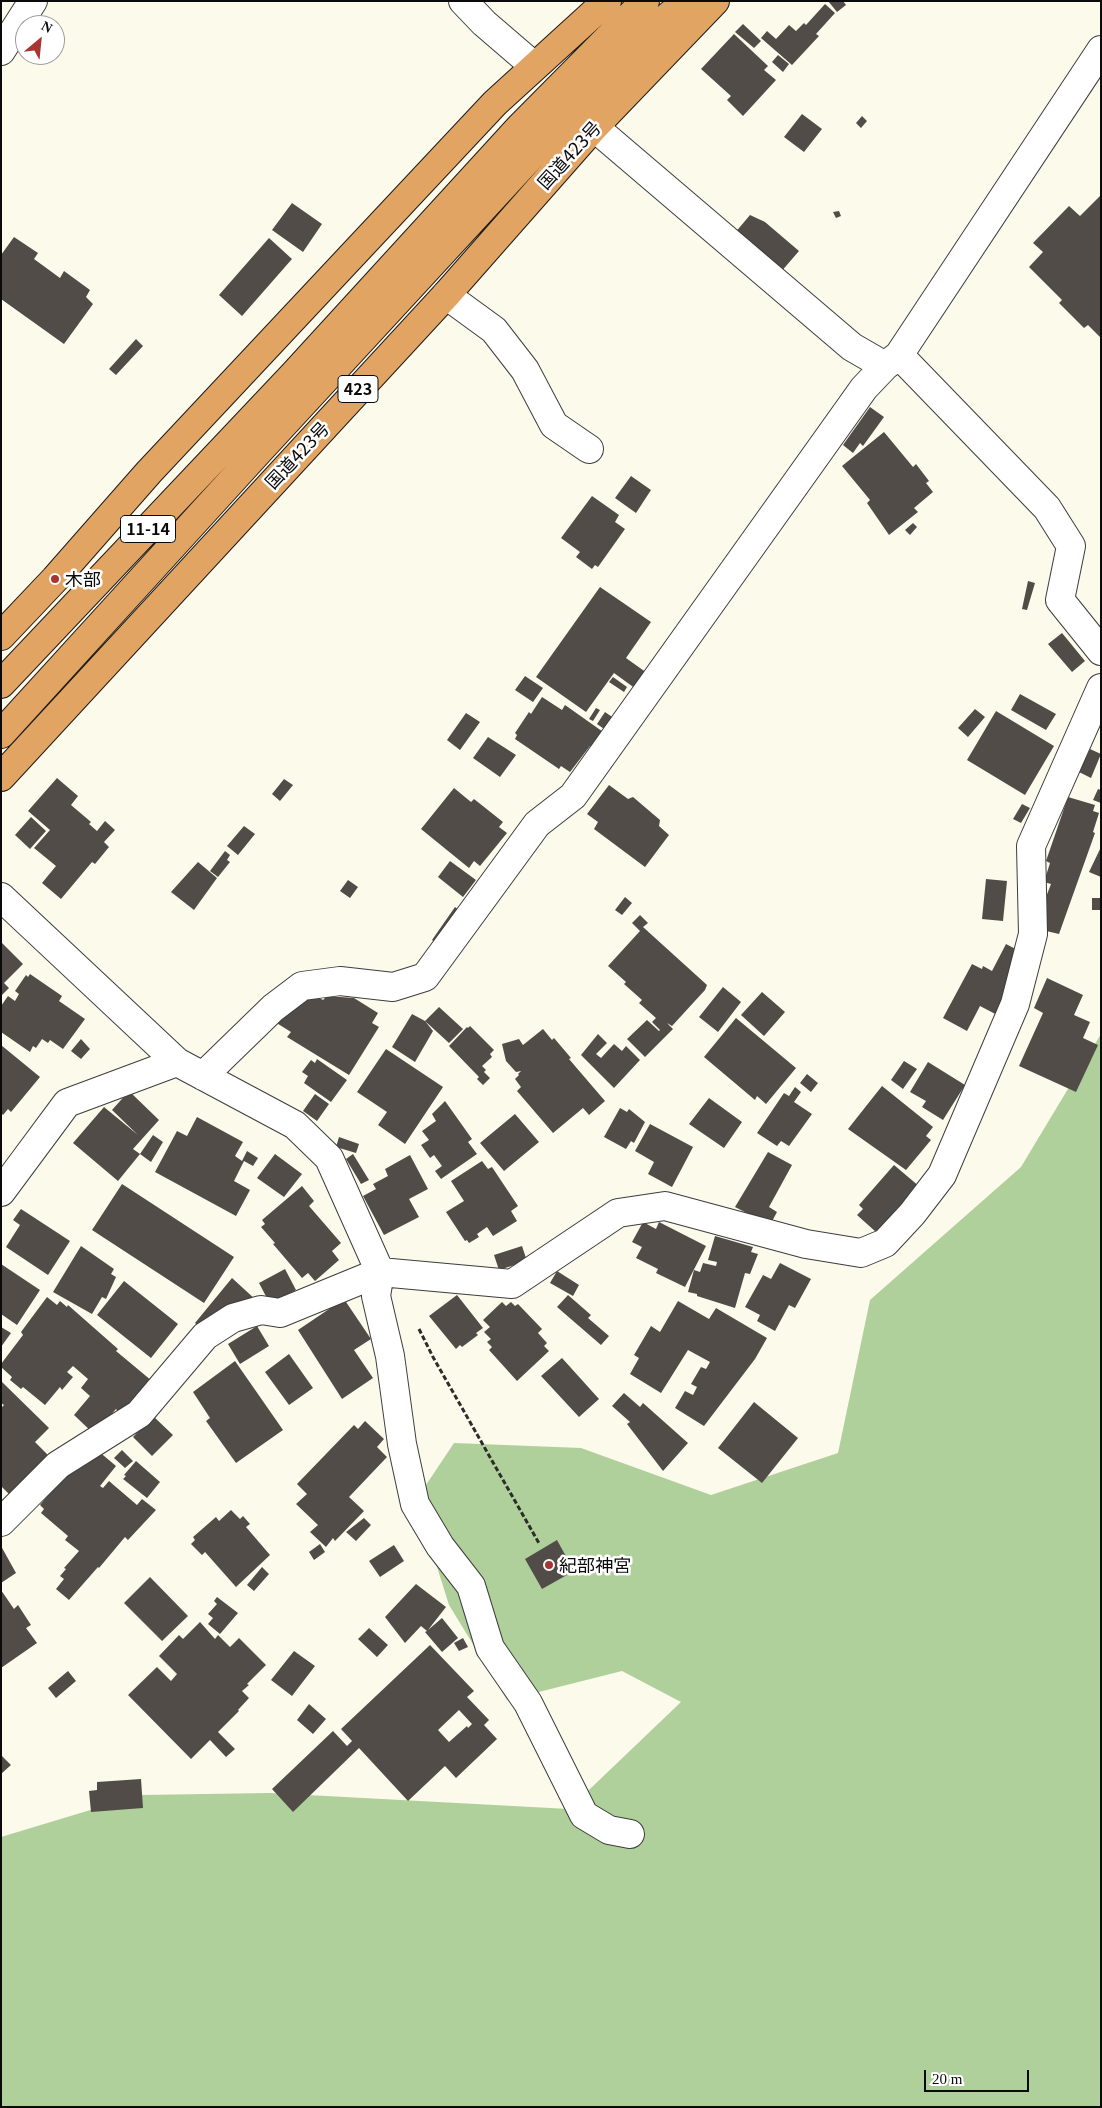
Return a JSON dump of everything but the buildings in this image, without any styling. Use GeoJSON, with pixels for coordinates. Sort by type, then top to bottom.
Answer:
{"type":"FeatureCollection","features":[{"type":"Feature","properties":{"kind":"highway"},"geometry":{"type":"LineString","coordinates":[[1,636],[55,579],[149,472],[495,103],[608,1]]}},
{"type":"Feature","properties":{"kind":"highway","name":"11-14"},"geometry":{"type":"LineString","coordinates":[[1,684],[294,374],[522,126],[644,1]]}},
{"type":"Feature","properties":{"kind":"highway"},"geometry":{"type":"LineString","coordinates":[[1,734],[551,135],[654,28],[687,1]]}},
{"type":"Feature","properties":{"kind":"highway","name":"国道423号"},"geometry":{"type":"LineString","coordinates":[[1,777],[446,295],[594,127],[715,1]]}},
{"type":"Feature","properties":{"kind":"street"},"geometry":{"type":"LineString","coordinates":[[1,51],[32,1]]}},
{"type":"Feature","properties":{"kind":"street"},"geometry":{"type":"LineString","coordinates":[[463,1],[534,66]]}},
{"type":"Feature","properties":{"kind":"street"},"geometry":{"type":"LineString","coordinates":[[204,1076],[273,1008],[302,986],[340,981],[393,987],[425,977],[537,824],[573,796],[864,388],[892,360],[1101,50]]}},
{"type":"Feature","properties":{"kind":"street"},"geometry":{"type":"LineString","coordinates":[[594,127],[852,347],[892,360],[1047,508],[1071,546],[1060,600],[1101,651]]}},
{"type":"Feature","properties":{"kind":"street"},"geometry":{"type":"LineString","coordinates":[[446,295],[494,330],[525,370],[554,425],[589,449]]}},
{"type":"Feature","properties":{"kind":"street"},"geometry":{"type":"LineString","coordinates":[[1,1522],[58,1465],[138,1414],[205,1336],[233,1318],[261,1310],[280,1312],[380,1272],[512,1284],[618,1212],[664,1206],[806,1244],[852,1252],[861,1253],[885,1243],[912,1214],[942,1175],[1015,1004],[1033,934],[1031,846],[1101,688]]}},
{"type":"Feature","properties":{"kind":"street"},"geometry":{"type":"LineString","coordinates":[[1,897],[177,1062],[295,1125],[329,1158],[380,1272],[376,1296],[390,1356],[402,1444],[415,1504],[440,1546],[471,1586],[490,1648],[528,1703],[584,1815],[609,1830],[630,1834]]}},
{"type":"Feature","properties":{"kind":"street"},"geometry":{"type":"LineString","coordinates":[[1,1192],[67,1103],[177,1062]]}},
{"type":"Feature","properties":{"kind":"path"},"geometry":{"type":"LineString","coordinates":[[416,1322],[433,1357],[540,1545]]}},
{"type":"Feature","properties":{"kind":"green space"},"geometry":{"type":"Polygon","coordinates":[[[1101,1034],[1101,2107],[1,2107],[1,1837],[140,1795],[270,1793],[569,1809],[681,1702],[622,1671],[507,1700],[449,1605],[416,1500],[454,1443],[581,1448],[711,1495],[838,1453],[870,1300],[1021,1167],[1101,1034]]]}},
{"type":"Feature","properties":{"kind":"place","name":"木部"},"geometry":{"type":"Point","coordinates":[55,579]}},
{"type":"Feature","properties":{"kind":"place","name":"紀部神宮"},"geometry":{"type":"Point","coordinates":[549,1565]}}]}
